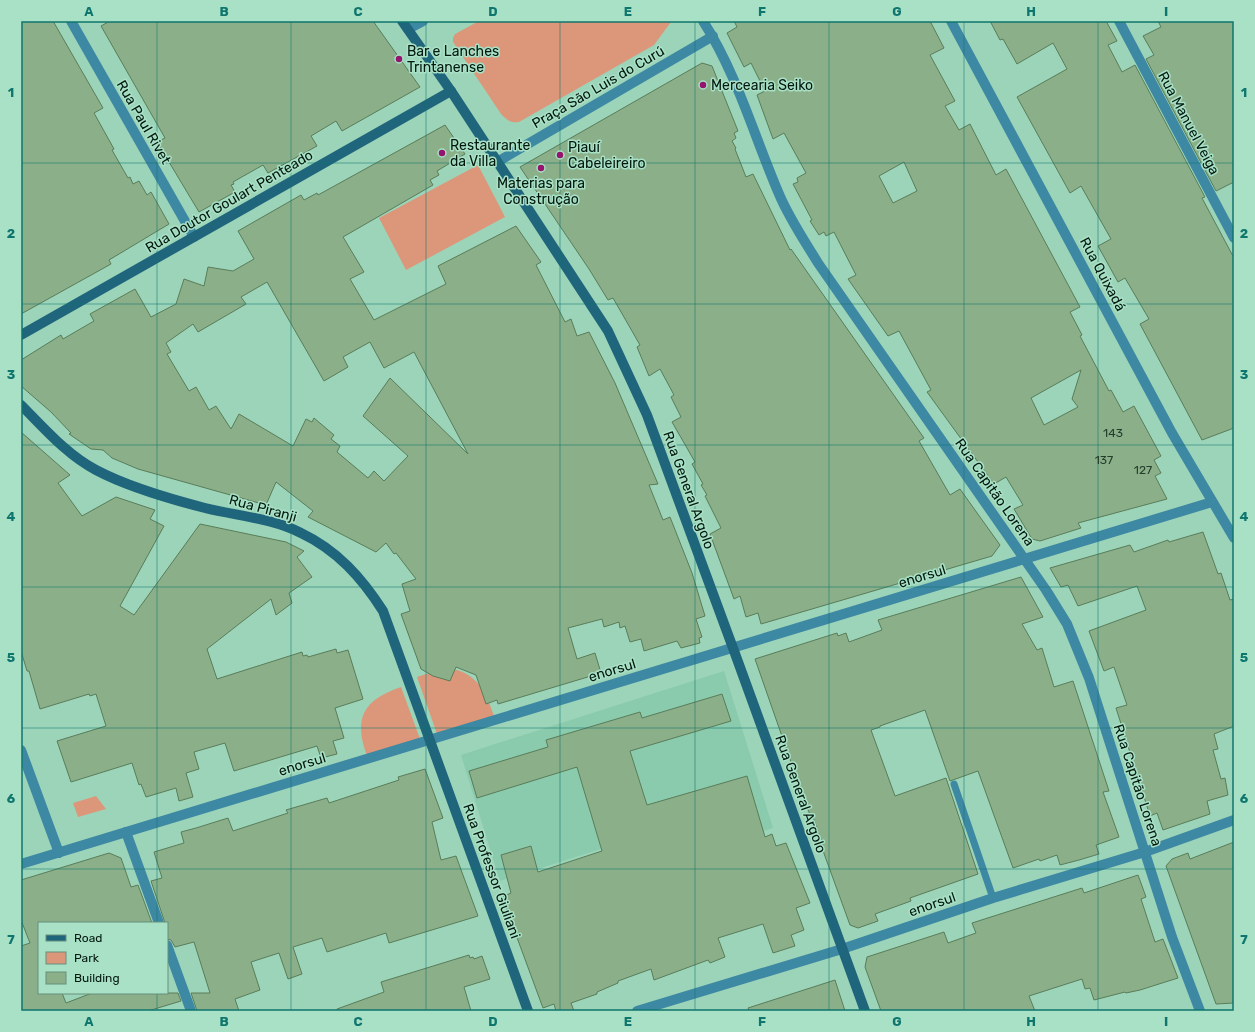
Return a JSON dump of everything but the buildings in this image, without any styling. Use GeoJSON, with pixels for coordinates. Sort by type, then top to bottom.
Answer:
{"type":"FeatureCollection","features":[{"type":"Feature","properties":{"kind":"street","name":"Rua Paul Rivet"},"geometry":{"type":"LineString","coordinates":[[71,21],[194,237]]}},
{"type":"Feature","properties":{"kind":"street"},"geometry":{"type":"LineString","coordinates":[[405,25],[422,21]]}},
{"type":"Feature","properties":{"kind":"street","name":"Rua Capitão Lorena"},"geometry":{"type":"LineString","coordinates":[[703,21],[713,36],[724,58],[779,196],[794,224],[818,263],[1025,559],[1067,624],[1089,678],[1172,937],[1200,1011]]}},
{"type":"Feature","properties":{"kind":"street","name":"Rua Quixadá"},"geometry":{"type":"LineString","coordinates":[[950,21],[1172,432],[1234,538]]}},
{"type":"Feature","properties":{"kind":"street","name":"Rua Manuel Veiga"},"geometry":{"type":"LineString","coordinates":[[1119,21],[1234,238]]}},
{"type":"Feature","properties":{"kind":"street","name":"Rua General Argolo"},"geometry":{"type":"LineString","coordinates":[[405,25],[451,90],[608,331],[647,415],[734,648],[865,1011]]}},
{"type":"Feature","properties":{"kind":"street","name":"Praça São Luis do Curú"},"geometry":{"type":"LineString","coordinates":[[497,162],[713,36]]}},
{"type":"Feature","properties":{"kind":"street","name":"Rua Doutor Goulart Penteado"},"geometry":{"type":"LineString","coordinates":[[21,335],[451,90]]}},
{"type":"Feature","properties":{"kind":"street","name":"Rua Piranji"},"geometry":{"type":"LineString","coordinates":[[21,405],[72,454],[96,470],[134,486],[204,508],[272,522],[318,542],[334,553],[354,571],[383,612],[429,740]]}},
{"type":"Feature","properties":{"kind":"street","name":"enorsul"},"geometry":{"type":"LineString","coordinates":[[21,864],[1212,502]]}},
{"type":"Feature","properties":{"kind":"street","name":"Rua Professor Giuliani"},"geometry":{"type":"LineString","coordinates":[[429,740],[528,1011]]}},
{"type":"Feature","properties":{"kind":"street"},"geometry":{"type":"LineString","coordinates":[[21,750],[59,853]]}},
{"type":"Feature","properties":{"kind":"street","name":"enorsul"},"geometry":{"type":"LineString","coordinates":[[637,1011],[842,949],[993,898],[1145,852],[1234,820]]}},
{"type":"Feature","properties":{"kind":"street"},"geometry":{"type":"LineString","coordinates":[[126,832],[159,922]]}},
{"type":"Feature","properties":{"kind":"street"},"geometry":{"type":"LineString","coordinates":[[168,948],[191,1011]]}},
{"type":"Feature","properties":{"kind":"lane"},"geometry":{"type":"LineString","coordinates":[[954,784],[993,898]]}},
{"type":"Feature","properties":{"kind":"shaded area"},"geometry":{"type":"Polygon","coordinates":[[[724,671],[773,828],[661,863],[651,833],[500,881],[461,755],[724,671]]]}},
{"type":"Feature","properties":{"kind":"green space"},"geometry":{"type":"Polygon","coordinates":[[[479,21],[671,22],[654,45],[519,122],[513,122],[509,121],[501,114],[453,42],[455,34],[479,21]]]}},
{"type":"Feature","properties":{"kind":"green space"},"geometry":{"type":"Polygon","coordinates":[[[478,165],[505,217],[406,270],[379,218],[478,165]]]}},
{"type":"Feature","properties":{"kind":"green space"},"geometry":{"type":"Polygon","coordinates":[[[441,669],[458,670],[473,678],[486,696],[494,716],[437,734],[417,677],[441,669]]]}},
{"type":"Feature","properties":{"kind":"green space"},"geometry":{"type":"Polygon","coordinates":[[[401,687],[420,739],[367,756],[361,731],[364,712],[378,698],[401,687]]]}},
{"type":"Feature","properties":{"kind":"green space"},"geometry":{"type":"Polygon","coordinates":[[[96,796],[106,809],[78,817],[73,803],[96,796]]]}},
{"type":"Feature","properties":{"kind":"place","name":"Bar e Lanches Trintanense"},"geometry":{"type":"Point","coordinates":[399,59]}},
{"type":"Feature","properties":{"kind":"place","name":"Mercearia Seiko"},"geometry":{"type":"Point","coordinates":[703,85]}},
{"type":"Feature","properties":{"kind":"place","name":"Restaurante da Villa"},"geometry":{"type":"Point","coordinates":[442,153]}},
{"type":"Feature","properties":{"kind":"place","name":"Piauí Cabeleireiro"},"geometry":{"type":"Point","coordinates":[560,155]}},
{"type":"Feature","properties":{"kind":"place","name":"Materias para Construção"},"geometry":{"type":"Point","coordinates":[541,168]}}]}
